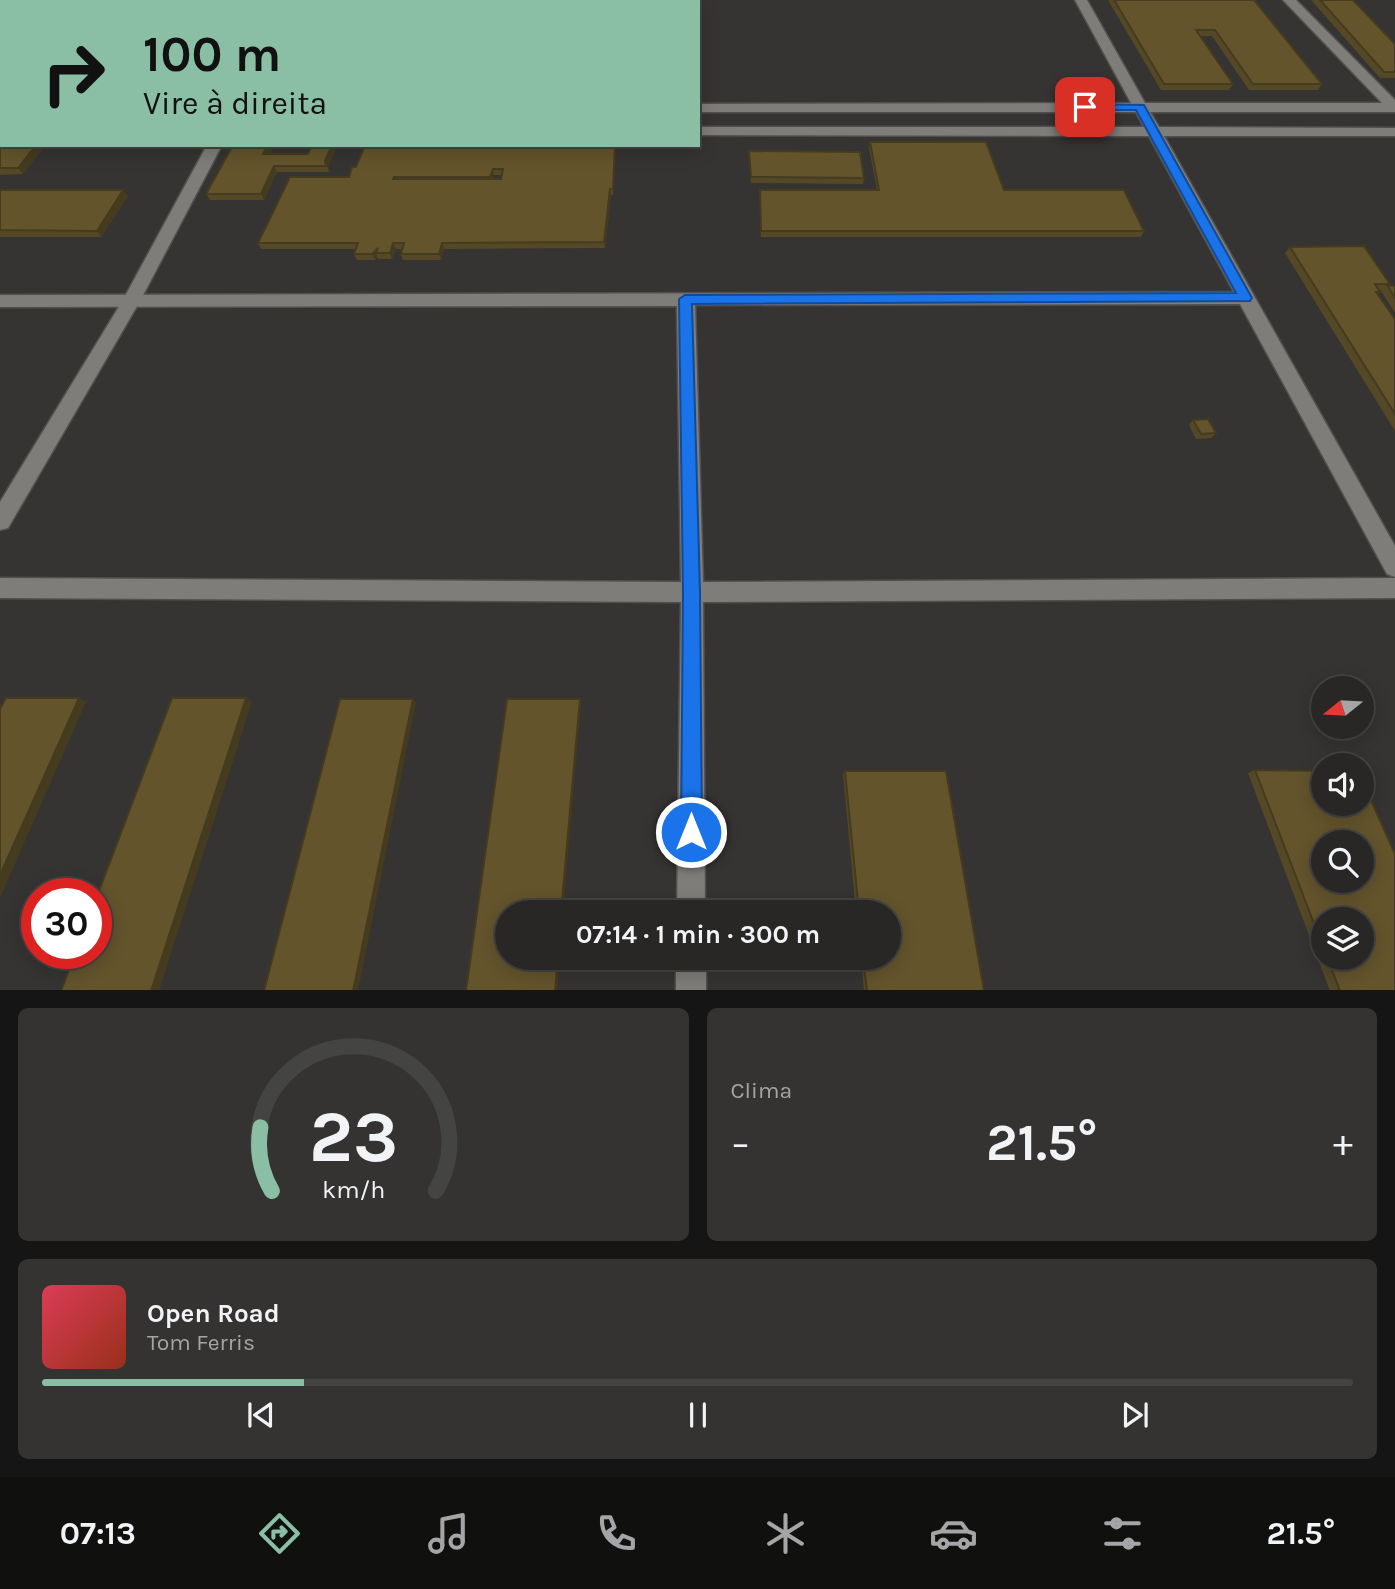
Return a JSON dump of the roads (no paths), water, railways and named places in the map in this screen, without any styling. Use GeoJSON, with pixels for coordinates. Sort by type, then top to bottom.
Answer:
{"type":"FeatureCollection","features":[{"type":"Feature","properties":{"kind":"street"},"geometry":{"type":"LineString","coordinates":[[1081,0],[1395,567]]}},
{"type":"Feature","properties":{"kind":"street"},"geometry":{"type":"LineString","coordinates":[[1289,0],[1394,108]]}},
{"type":"Feature","properties":{"kind":"street"},"geometry":{"type":"LineString","coordinates":[[700,108],[1394,108]]}},
{"type":"Feature","properties":{"kind":"street"},"geometry":{"type":"LineString","coordinates":[[700,131],[1395,132]]}},
{"type":"Feature","properties":{"kind":"street"},"geometry":{"type":"LineString","coordinates":[[0,521],[131,301],[214,147]]}},
{"type":"Feature","properties":{"kind":"street"},"geometry":{"type":"LineString","coordinates":[[0,301],[1245,298]]}},
{"type":"Feature","properties":{"kind":"street"},"geometry":{"type":"LineString","coordinates":[[685,299],[692,592],[691,900]]}},
{"type":"Feature","properties":{"kind":"street"},"geometry":{"type":"LineString","coordinates":[[0,588],[692,592],[1395,588]]}},
{"type":"Feature","properties":{"kind":"street"},"geometry":{"type":"LineString","coordinates":[[691,970],[691,990]]}}]}
